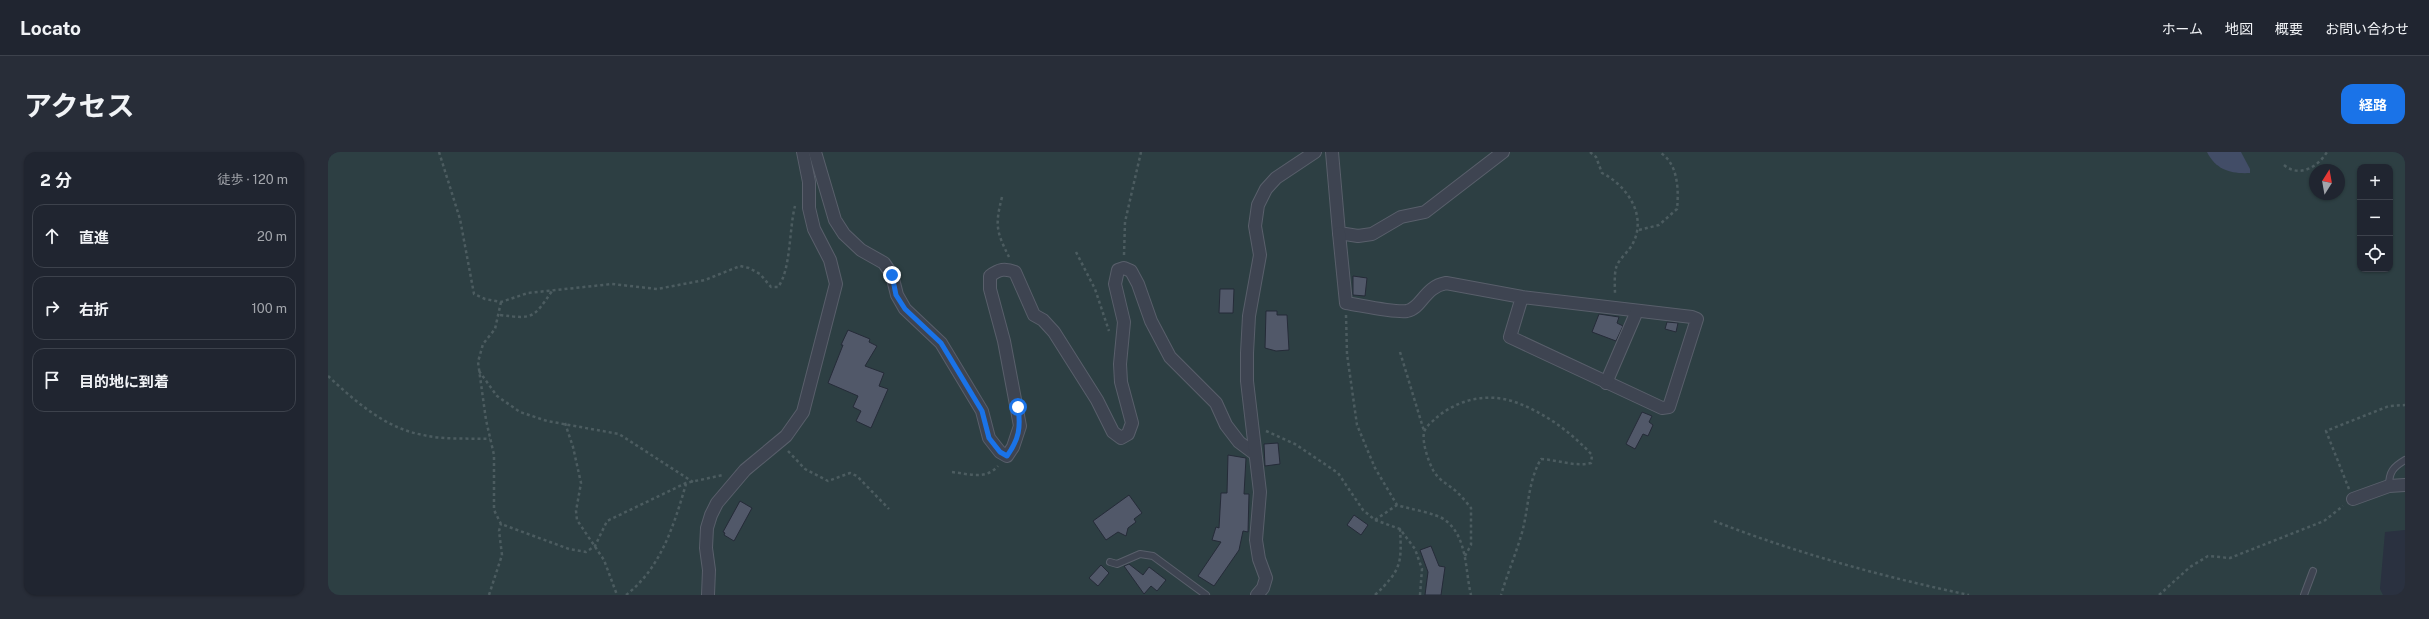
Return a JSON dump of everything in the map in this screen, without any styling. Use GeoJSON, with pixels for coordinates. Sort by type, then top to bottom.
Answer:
{"type":"FeatureCollection","features":[{"type":"Feature","properties":{"kind":"street"},"geometry":{"type":"LineString","coordinates":[[708,595],[709,570],[706,548],[709,522],[717,503],[745,470],[786,436],[803,412],[836,284],[830,260],[814,229],[809,208],[809,182],[804,152]]}},
{"type":"Feature","properties":{"kind":"street"},"geometry":{"type":"LineString","coordinates":[[815,152],[835,220],[844,234],[861,250],[884,263],[892,275],[896,295],[905,309],[941,343],[982,411],[989,438],[1000,452],[1007,456],[1013,447],[1020,426],[1004,341],[990,288],[990,276],[998,270],[1006,269],[1015,272],[1034,315],[1043,320],[1054,332],[1097,400],[1113,432],[1121,438],[1128,434],[1132,423],[1121,382],[1120,364],[1124,322],[1115,284],[1118,270],[1124,268],[1131,271],[1138,284],[1152,321],[1170,357],[1216,403],[1226,425],[1239,442],[1255,454]]}},
{"type":"Feature","properties":{"kind":"street"},"geometry":{"type":"LineString","coordinates":[[1257,595],[1263,588],[1266,578],[1256,540],[1260,492],[1247,381],[1249,316],[1260,255],[1255,226],[1258,205],[1266,189],[1276,178],[1315,152]]}},
{"type":"Feature","properties":{"kind":"street"},"geometry":{"type":"LineString","coordinates":[[1332,152],[1346,303],[1407,311],[1416,305],[1430,290],[1438,285],[1446,283],[1522,297],[1692,317],[1697,320],[1669,407],[1662,408],[1510,337],[1522,297]]}},
{"type":"Feature","properties":{"kind":"street"},"geometry":{"type":"LineString","coordinates":[[1339,233],[1358,236],[1372,234],[1401,217],[1425,212],[1504,152]]}},
{"type":"Feature","properties":{"kind":"street"},"geometry":{"type":"LineString","coordinates":[[1606,383],[1637,311]]}},
{"type":"Feature","properties":{"kind":"street"},"geometry":{"type":"LineString","coordinates":[[2353,499],[2389,486],[2405,485]]}},
{"type":"Feature","properties":{"kind":"lane"},"geometry":{"type":"LineString","coordinates":[[2389,486],[2389,476],[2393,466],[2405,460]]}},
{"type":"Feature","properties":{"kind":"lane"},"geometry":{"type":"LineString","coordinates":[[1110,562],[1117,564],[1140,554],[1154,556],[1206,595]]}},
{"type":"Feature","properties":{"kind":"lane"},"geometry":{"type":"LineString","coordinates":[[2304,595],[2313,570]]}},
{"type":"Feature","properties":{"kind":"path"},"geometry":{"type":"LineString","coordinates":[[440,152],[460,219],[474,294],[485,299],[501,302],[528,293],[612,284],[657,290],[705,280],[740,266],[749,268],[760,274],[771,287],[778,287],[784,279],[788,264],[788,250],[796,202]]}},
{"type":"Feature","properties":{"kind":"path"},"geometry":{"type":"LineString","coordinates":[[1124,268],[1125,222],[1141,152]]}},
{"type":"Feature","properties":{"kind":"path"},"geometry":{"type":"LineString","coordinates":[[1590,152],[1596,157],[1602,173],[1616,180],[1636,206],[1639,230],[1632,245],[1616,267],[1615,308]]}},
{"type":"Feature","properties":{"kind":"path"},"geometry":{"type":"LineString","coordinates":[[1639,230],[1659,225],[1677,209],[1679,189],[1671,163],[1659,152]]}},
{"type":"Feature","properties":{"kind":"path"},"geometry":{"type":"LineString","coordinates":[[2284,165],[2290,170],[2305,171],[2323,158],[2327,152]]}},
{"type":"Feature","properties":{"kind":"path"},"geometry":{"type":"LineString","coordinates":[[1002,197],[997,218],[998,234],[1015,272]]}},
{"type":"Feature","properties":{"kind":"path"},"geometry":{"type":"LineString","coordinates":[[1076,252],[1095,289],[1111,336]]}},
{"type":"Feature","properties":{"kind":"path"},"geometry":{"type":"LineString","coordinates":[[500,315],[525,318],[533,315],[539,310],[552,290]]}},
{"type":"Feature","properties":{"kind":"path"},"geometry":{"type":"LineString","coordinates":[[489,595],[502,555],[499,531],[501,524],[494,510],[494,455],[490,439],[478,362],[482,344],[495,328],[500,315],[501,302]]}},
{"type":"Feature","properties":{"kind":"path"},"geometry":{"type":"LineString","coordinates":[[1346,303],[1347,354],[1357,425],[1375,468],[1398,505],[1445,520],[1455,532],[1465,556],[1471,595]]}},
{"type":"Feature","properties":{"kind":"path"},"geometry":{"type":"LineString","coordinates":[[1400,352],[1424,431],[1425,447],[1433,470],[1441,481],[1457,492],[1471,508],[1471,545],[1465,556]]}},
{"type":"Feature","properties":{"kind":"path"},"geometry":{"type":"LineString","coordinates":[[479,370],[497,396],[520,412],[547,421],[565,423],[619,434],[694,482]]}},
{"type":"Feature","properties":{"kind":"path"},"geometry":{"type":"LineString","coordinates":[[328,376],[360,405],[397,428],[424,436],[490,439]]}},
{"type":"Feature","properties":{"kind":"path"},"geometry":{"type":"LineString","coordinates":[[1424,431],[1449,407],[1470,400],[1488,397],[1511,401],[1542,415],[1580,442],[1592,455],[1591,463],[1579,466],[1556,459],[1541,459],[1535,470],[1528,495],[1522,536],[1501,595]]}},
{"type":"Feature","properties":{"kind":"path"},"geometry":{"type":"LineString","coordinates":[[2159,595],[2190,567],[2208,556],[2230,558],[2298,532],[2324,521],[2353,499],[2326,431],[2389,406],[2405,405]]}},
{"type":"Feature","properties":{"kind":"path"},"geometry":{"type":"LineString","coordinates":[[565,423],[573,447],[581,483],[576,511],[578,520],[611,574],[617,595]]}},
{"type":"Feature","properties":{"kind":"path"},"geometry":{"type":"LineString","coordinates":[[1253,428],[1268,432],[1295,444],[1338,473],[1363,510],[1375,520],[1400,529],[1415,549],[1422,569],[1420,595]]}},
{"type":"Feature","properties":{"kind":"path"},"geometry":{"type":"LineString","coordinates":[[779,442],[805,469],[828,481],[850,473],[857,476],[889,509]]}},
{"type":"Feature","properties":{"kind":"path"},"geometry":{"type":"LineString","coordinates":[[952,472],[980,475],[993,472],[1007,456]]}},
{"type":"Feature","properties":{"kind":"path"},"geometry":{"type":"LineString","coordinates":[[501,524],[569,549],[586,552],[595,546],[607,521],[686,483],[745,470]]}},
{"type":"Feature","properties":{"kind":"path"},"geometry":{"type":"LineString","coordinates":[[626,595],[657,562],[678,512],[686,483]]}},
{"type":"Feature","properties":{"kind":"path"},"geometry":{"type":"LineString","coordinates":[[1375,520],[1398,505]]}},
{"type":"Feature","properties":{"kind":"path"},"geometry":{"type":"LineString","coordinates":[[1714,521],[1747,534],[1880,574],[1969,595]]}},
{"type":"Feature","properties":{"kind":"path"},"geometry":{"type":"LineString","coordinates":[[1375,595],[1389,583],[1398,568],[1401,552],[1400,529]]}},
{"type":"Feature","properties":{"kind":"shaded area"},"geometry":{"type":"Polygon","coordinates":[[[328,152],[2405,152],[2405,530],[2385,532],[2380,589],[2383,595],[328,595],[328,152]]]}},
{"type":"Feature","properties":{"kind":"water"},"geometry":{"type":"Polygon","coordinates":[[[2207,152],[2241,152],[2250,169],[2250,173],[2237,173],[2225,170],[2215,163],[2207,152]]]}},
{"type":"Feature","properties":{"kind":"building"},"geometry":{"type":"Polygon","coordinates":[[[1353,276],[1367,278],[1365,296],[1353,295],[1353,276]]]}},
{"type":"Feature","properties":{"kind":"building"},"geometry":{"type":"Polygon","coordinates":[[[1220,289],[1234,289],[1233,313],[1219,313],[1220,289]]]}},
{"type":"Feature","properties":{"kind":"building"},"geometry":{"type":"Polygon","coordinates":[[[1266,311],[1277,311],[1277,315],[1287,315],[1289,350],[1276,351],[1265,348],[1266,311]]]}},
{"type":"Feature","properties":{"kind":"building"},"geometry":{"type":"Polygon","coordinates":[[[1599,314],[1619,317],[1617,323],[1623,326],[1616,341],[1592,332],[1599,314]]]}},
{"type":"Feature","properties":{"kind":"building"},"geometry":{"type":"Polygon","coordinates":[[[1667,322],[1678,323],[1676,332],[1665,329],[1667,322]]]}},
{"type":"Feature","properties":{"kind":"building"},"geometry":{"type":"Polygon","coordinates":[[[848,330],[870,339],[869,342],[877,346],[865,366],[884,373],[879,386],[888,389],[871,428],[856,421],[861,411],[853,407],[858,396],[828,383],[843,345],[841,345],[848,330]]]}},
{"type":"Feature","properties":{"kind":"building"},"geometry":{"type":"Polygon","coordinates":[[[1642,412],[1652,416],[1649,422],[1653,425],[1648,436],[1643,434],[1635,449],[1626,444],[1642,412]]]}},
{"type":"Feature","properties":{"kind":"building"},"geometry":{"type":"Polygon","coordinates":[[[1278,443],[1280,464],[1265,466],[1264,444],[1278,443]]]}},
{"type":"Feature","properties":{"kind":"building"},"geometry":{"type":"Polygon","coordinates":[[[1228,455],[1246,458],[1244,494],[1249,494],[1248,532],[1243,531],[1239,550],[1214,586],[1198,576],[1221,542],[1212,540],[1216,527],[1219,528],[1221,493],[1227,493],[1228,455]]]}},
{"type":"Feature","properties":{"kind":"building"},"geometry":{"type":"Polygon","coordinates":[[[1129,495],[1142,513],[1134,519],[1136,522],[1128,528],[1126,536],[1118,532],[1106,540],[1093,521],[1129,495]]]}},
{"type":"Feature","properties":{"kind":"building"},"geometry":{"type":"Polygon","coordinates":[[[740,501],[752,508],[734,541],[724,535],[725,533],[723,532],[740,501]]]}},
{"type":"Feature","properties":{"kind":"building"},"geometry":{"type":"Polygon","coordinates":[[[1354,515],[1368,525],[1361,535],[1347,525],[1354,515]]]}},
{"type":"Feature","properties":{"kind":"building"},"geometry":{"type":"Polygon","coordinates":[[[1431,546],[1439,566],[1445,567],[1441,595],[1425,595],[1428,572],[1420,550],[1431,546]]]}},
{"type":"Feature","properties":{"kind":"building"},"geometry":{"type":"Polygon","coordinates":[[[1129,564],[1143,575],[1149,567],[1166,580],[1157,591],[1151,586],[1144,594],[1124,566],[1129,564]]]}},
{"type":"Feature","properties":{"kind":"building"},"geometry":{"type":"Polygon","coordinates":[[[1101,565],[1109,573],[1098,586],[1089,578],[1101,565]]]}},
{"type":"Feature","properties":{"kind":"route"},"geometry":{"type":"LineString","coordinates":[[892,275],[896,295],[905,309],[941,343],[959,376],[982,411],[989,438],[1000,452],[1007,456],[1013,447],[1020,426],[1018,407]]}}]}
